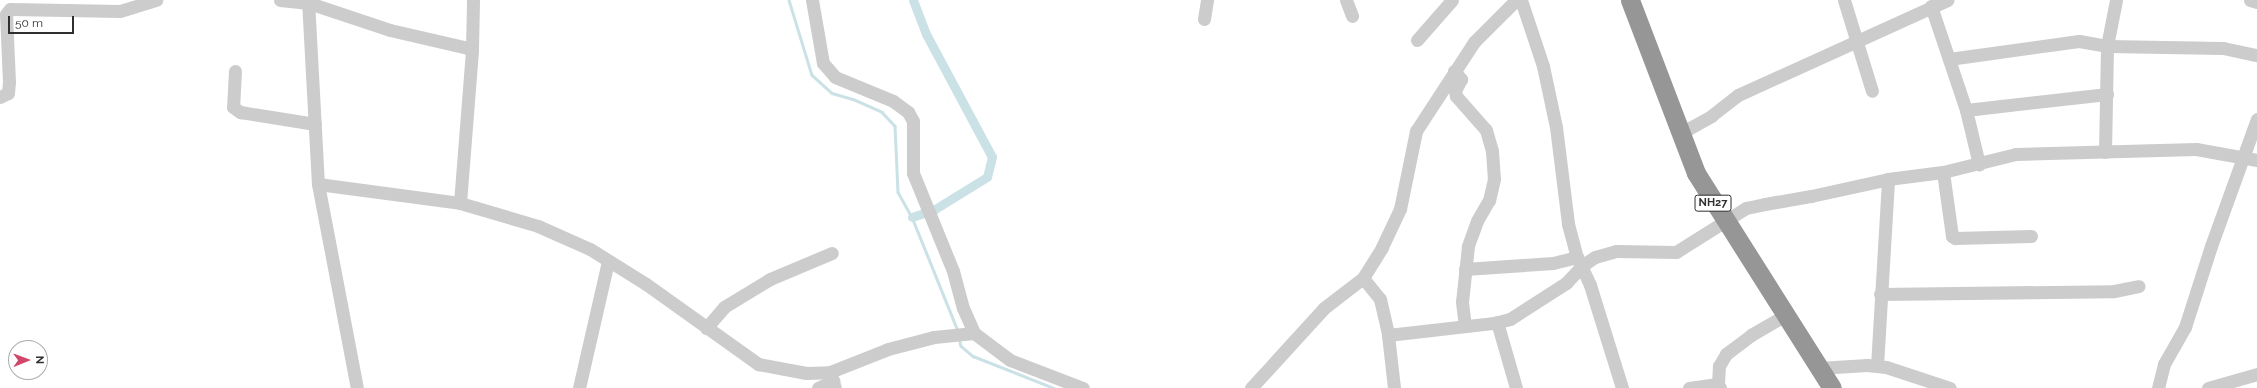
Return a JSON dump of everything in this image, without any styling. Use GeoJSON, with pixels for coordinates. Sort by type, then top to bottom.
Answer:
{"type":"FeatureCollection","features":[{"type":"Feature","properties":{"kind":"highway","name":"NH27"},"geometry":{"type":"LineString","coordinates":[[1630,0],[1679,134],[1696,173],[1724,221],[1832,388]]}},
{"type":"Feature","properties":{"kind":"street"},"geometry":{"type":"LineString","coordinates":[[109,0],[120,11]]}},
{"type":"Feature","properties":{"kind":"street"},"geometry":{"type":"LineString","coordinates":[[0,98],[8,93],[9,82],[5,8],[120,11],[156,0]]}},
{"type":"Feature","properties":{"kind":"street"},"geometry":{"type":"LineString","coordinates":[[280,0],[308,2],[390,30],[472,49]]}},
{"type":"Feature","properties":{"kind":"street"},"geometry":{"type":"LineString","coordinates":[[460,203],[472,49],[473,0]]}},
{"type":"Feature","properties":{"kind":"street"},"geometry":{"type":"LineString","coordinates":[[812,0],[823,63],[835,77],[893,101],[908,112],[913,120],[913,174],[923,203],[954,270],[969,332],[1010,360],[1083,388]]}},
{"type":"Feature","properties":{"kind":"street"},"geometry":{"type":"LineString","coordinates":[[1204,18],[1207,0]]}},
{"type":"Feature","properties":{"kind":"street"},"geometry":{"type":"LineString","coordinates":[[1346,0],[1352,16]]}},
{"type":"Feature","properties":{"kind":"street"},"geometry":{"type":"LineString","coordinates":[[1417,40],[1452,0]]}},
{"type":"Feature","properties":{"kind":"street"},"geometry":{"type":"LineString","coordinates":[[1251,388],[1324,308],[1363,278],[1382,247],[1400,209],[1416,131],[1454,70],[1474,42],[1516,0]]}},
{"type":"Feature","properties":{"kind":"street"},"geometry":{"type":"LineString","coordinates":[[1522,0],[1543,66],[1556,127],[1568,224],[1622,388]]}},
{"type":"Feature","properties":{"kind":"street"},"geometry":{"type":"LineString","coordinates":[[1844,0],[1872,91]]}},
{"type":"Feature","properties":{"kind":"street"},"geometry":{"type":"LineString","coordinates":[[1679,134],[1711,116],[1738,95],[1857,39],[1947,0]]}},
{"type":"Feature","properties":{"kind":"street"},"geometry":{"type":"LineString","coordinates":[[2105,152],[2107,46],[2116,0]]}},
{"type":"Feature","properties":{"kind":"street"},"geometry":{"type":"LineString","coordinates":[[2250,0],[2257,2]]}},
{"type":"Feature","properties":{"kind":"street"},"geometry":{"type":"LineString","coordinates":[[308,2],[318,184],[357,388]]}},
{"type":"Feature","properties":{"kind":"street"},"geometry":{"type":"LineString","coordinates":[[1931,6],[1966,110],[1979,164]]}},
{"type":"Feature","properties":{"kind":"street"},"geometry":{"type":"LineString","coordinates":[[1949,59],[2079,41],[2107,46],[2223,48],[2257,55]]}},
{"type":"Feature","properties":{"kind":"street"},"geometry":{"type":"LineString","coordinates":[[1454,70],[1461,79],[1455,90],[1456,96],[1486,130],[1492,151],[1494,179],[1489,200],[1477,221],[1468,246],[1462,302],[1465,326]]}},
{"type":"Feature","properties":{"kind":"street"},"geometry":{"type":"LineString","coordinates":[[235,71],[233,108],[240,112],[315,124]]}},
{"type":"Feature","properties":{"kind":"street"},"geometry":{"type":"LineString","coordinates":[[1966,110],[2106,94]]}},
{"type":"Feature","properties":{"kind":"street"},"geometry":{"type":"LineString","coordinates":[[2158,388],[2164,364],[2185,328],[2257,120]]}},
{"type":"Feature","properties":{"kind":"street"},"geometry":{"type":"LineString","coordinates":[[1465,269],[1580,261],[1616,251],[1676,252],[1724,221],[1752,207],[1888,179],[1943,172],[2016,154],[2196,149],[2257,160]]}},
{"type":"Feature","properties":{"kind":"street"},"geometry":{"type":"LineString","coordinates":[[1943,172],[1952,236],[1955,238],[2031,236]]}},
{"type":"Feature","properties":{"kind":"street"},"geometry":{"type":"LineString","coordinates":[[1877,366],[1880,294],[1888,179]]}},
{"type":"Feature","properties":{"kind":"street"},"geometry":{"type":"LineString","coordinates":[[318,184],[460,203],[538,226],[608,261],[646,284],[758,364],[806,373],[832,380]]}},
{"type":"Feature","properties":{"kind":"street"},"geometry":{"type":"LineString","coordinates":[[706,328],[724,307],[770,279],[832,253]]}},
{"type":"Feature","properties":{"kind":"street"},"geometry":{"type":"LineString","coordinates":[[579,388],[608,261]]}},
{"type":"Feature","properties":{"kind":"street"},"geometry":{"type":"LineString","coordinates":[[1388,335],[1497,322],[1510,319],[1566,283],[1580,261]]}},
{"type":"Feature","properties":{"kind":"street"},"geometry":{"type":"LineString","coordinates":[[1363,278],[1380,299],[1388,335],[1394,388]]}},
{"type":"Feature","properties":{"kind":"street"},"geometry":{"type":"LineString","coordinates":[[1880,294],[2114,291],[2140,286]]}},
{"type":"Feature","properties":{"kind":"street"},"geometry":{"type":"LineString","coordinates":[[1689,388],[1719,386],[1719,366],[1726,354],[1751,335],[1785,315]]}},
{"type":"Feature","properties":{"kind":"street"},"geometry":{"type":"LineString","coordinates":[[1497,322],[1516,388]]}},
{"type":"Feature","properties":{"kind":"street"},"geometry":{"type":"LineString","coordinates":[[818,388],[888,349],[948,335],[969,332]]}},
{"type":"Feature","properties":{"kind":"street"},"geometry":{"type":"LineString","coordinates":[[1819,368],[1877,366],[1950,388]]}},
{"type":"Feature","properties":{"kind":"street"},"geometry":{"type":"LineString","coordinates":[[2208,388],[2257,374]]}},
{"type":"Feature","properties":{"kind":"waterway"},"geometry":{"type":"LineString","coordinates":[[789,0],[812,75],[832,93],[853,99],[882,112],[895,126],[898,192],[912,217],[958,331]]}},
{"type":"Feature","properties":{"kind":"waterway"},"geometry":{"type":"LineString","coordinates":[[912,217],[935,209],[987,177],[992,157],[926,34],[913,0]]}},
{"type":"Feature","properties":{"kind":"waterway"},"geometry":{"type":"LineString","coordinates":[[959,338],[961,346],[973,356],[1054,388]]}}]}
